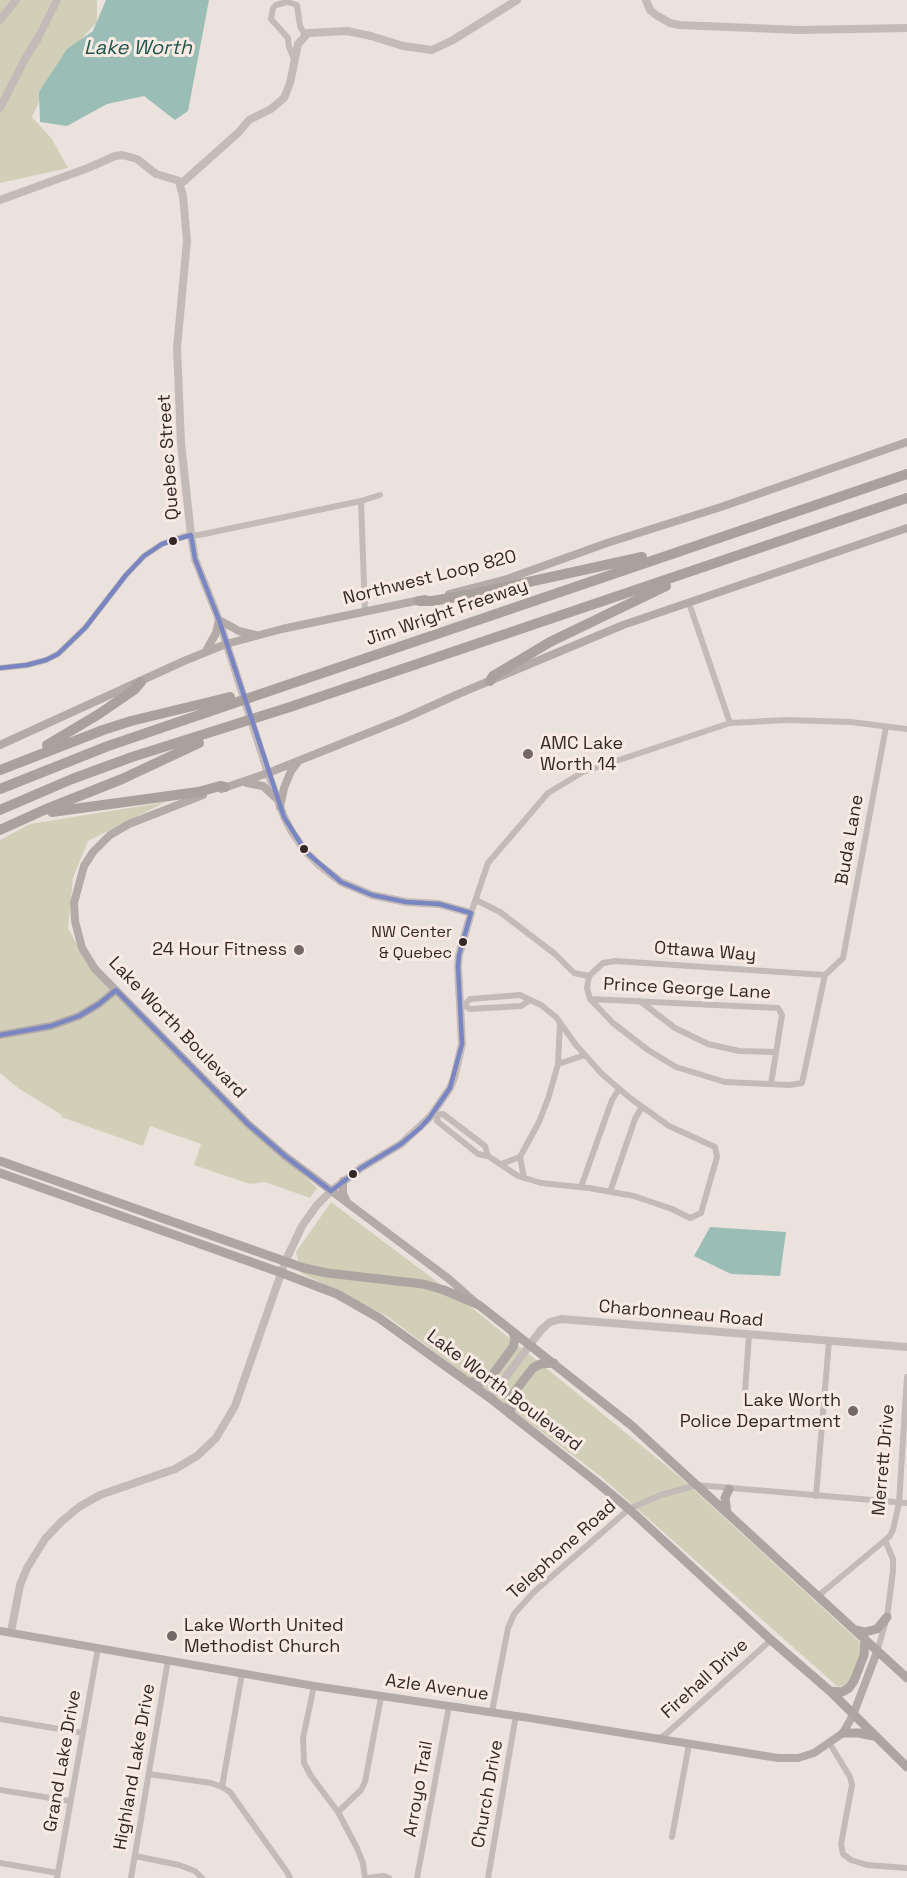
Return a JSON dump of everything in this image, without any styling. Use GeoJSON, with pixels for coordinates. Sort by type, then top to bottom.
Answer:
{"type":"FeatureCollection","features":[{"type":"Feature","properties":{"kind":"highway","name":"Jim Wright Freeway"},"geometry":{"type":"LineString","coordinates":[[0,789],[108,746],[907,474]]}},
{"type":"Feature","properties":{"kind":"highway","name":"Jim Wright Freeway"},"geometry":{"type":"LineString","coordinates":[[0,810],[72,779],[112,765],[907,498]]}},
{"type":"Feature","properties":{"kind":"highway"},"geometry":{"type":"LineString","coordinates":[[418,601],[474,594],[642,557],[699,538],[711,540]]}},
{"type":"Feature","properties":{"kind":"highway"},"geometry":{"type":"LineString","coordinates":[[490,681],[493,676],[550,642],[661,588],[752,556],[770,544]]}},
{"type":"Feature","properties":{"kind":"highway"},"geometry":{"type":"LineString","coordinates":[[4,768],[131,721],[220,700],[323,669],[331,670]]}},
{"type":"Feature","properties":{"kind":"highway"},"geometry":{"type":"LineString","coordinates":[[4,768],[77,728],[134,690],[141,682]]}},
{"type":"Feature","properties":{"kind":"highway"},"geometry":{"type":"LineString","coordinates":[[0,830],[122,779],[216,736],[222,729]]}},
{"type":"Feature","properties":{"kind":"highway"},"geometry":{"type":"LineString","coordinates":[[37,813],[45,814],[65,809],[198,792],[220,786],[227,787]]}},
{"type":"Feature","properties":{"kind":"highway","name":"Lake Worth Boulevard"},"geometry":{"type":"LineString","coordinates":[[0,1161],[285,1262],[327,1274],[423,1284],[450,1292],[478,1305],[632,1425],[907,1678]]}},
{"type":"Feature","properties":{"kind":"highway","name":"Lake Worth Boulevard"},"geometry":{"type":"LineString","coordinates":[[0,1173],[282,1273],[337,1294],[362,1307],[490,1398],[629,1509],[771,1640],[830,1690],[907,1767]]}},
{"type":"Feature","properties":{"kind":"highway"},"geometry":{"type":"LineString","coordinates":[[108,1212],[127,1206]]}},
{"type":"Feature","properties":{"kind":"highway"},"geometry":{"type":"LineString","coordinates":[[123,1217],[127,1212],[138,1210]]}},
{"type":"Feature","properties":{"kind":"highway"},"geometry":{"type":"LineString","coordinates":[[468,1382],[482,1382],[491,1377],[513,1347],[515,1340],[513,1332]]}},
{"type":"Feature","properties":{"kind":"highway"},"geometry":{"type":"LineString","coordinates":[[511,1415],[510,1397],[533,1368],[540,1364],[554,1363]]}},
{"type":"Feature","properties":{"kind":"highway"},"geometry":{"type":"LineString","coordinates":[[727,1513],[725,1498],[729,1489]]}},
{"type":"Feature","properties":{"kind":"highway"},"geometry":{"type":"LineString","coordinates":[[856,1630],[865,1632],[877,1629],[886,1617]]}},
{"type":"Feature","properties":{"kind":"highway"},"geometry":{"type":"LineString","coordinates":[[830,1690],[842,1692],[854,1681],[864,1655],[865,1640]]}},
{"type":"Feature","properties":{"kind":"highway"},"geometry":{"type":"LineString","coordinates":[[843,1734],[859,1733],[877,1738]]}},
{"type":"Feature","properties":{"kind":"main road","name":"Northwest Loop 820"},"geometry":{"type":"LineString","coordinates":[[0,745],[226,644],[256,635],[418,601],[507,579],[907,442]]}},
{"type":"Feature","properties":{"kind":"main road"},"geometry":{"type":"LineString","coordinates":[[227,787],[403,719],[623,625],[907,528]]}},
{"type":"Feature","properties":{"kind":"main road"},"geometry":{"type":"LineString","coordinates":[[206,651],[216,633],[219,620],[239,631],[256,635]]}},
{"type":"Feature","properties":{"kind":"main road"},"geometry":{"type":"LineString","coordinates":[[227,787],[255,783],[263,786],[279,803],[291,771],[299,761]]}},
{"type":"Feature","properties":{"kind":"main road","name":"Lake Worth Boulevard"},"geometry":{"type":"LineString","coordinates":[[227,787],[129,824],[110,835],[93,852],[84,866],[74,903],[82,948],[95,969],[248,1124],[285,1156],[449,1279],[478,1305]]}},
{"type":"Feature","properties":{"kind":"main road"},"geometry":{"type":"LineString","coordinates":[[0,1035],[51,1026],[79,1016],[116,990]]}},
{"type":"Feature","properties":{"kind":"main road"},"geometry":{"type":"LineString","coordinates":[[343,1181],[343,1193],[347,1203]]}},
{"type":"Feature","properties":{"kind":"main road","name":"Azle Avenue"},"geometry":{"type":"LineString","coordinates":[[0,1630],[314,1686],[516,1715],[778,1758],[814,1754],[843,1734],[853,1715]]}},
{"type":"Feature","properties":{"kind":"main road","name":"Merrett Drive"},"geometry":{"type":"LineString","coordinates":[[853,1715],[878,1652]]}},
{"type":"Feature","properties":{"kind":"street"},"geometry":{"type":"LineString","coordinates":[[0,21],[16,0]]}},
{"type":"Feature","properties":{"kind":"street"},"geometry":{"type":"LineString","coordinates":[[0,108],[57,0]]}},
{"type":"Feature","properties":{"kind":"street"},"geometry":{"type":"LineString","coordinates":[[0,200],[122,155],[137,159],[156,174],[179,182],[186,180],[249,120],[271,109],[284,98],[290,83],[298,44],[305,34],[347,31],[403,46],[432,50],[453,41],[517,0]]}},
{"type":"Feature","properties":{"kind":"street"},"geometry":{"type":"LineString","coordinates":[[646,0],[650,10],[656,15],[679,25],[800,30],[907,28]]}},
{"type":"Feature","properties":{"kind":"street"},"geometry":{"type":"LineString","coordinates":[[294,59],[288,38],[271,19],[273,8],[287,2],[297,4],[300,26],[305,34]]}},
{"type":"Feature","properties":{"kind":"street","name":"Quebec Street"},"geometry":{"type":"LineString","coordinates":[[179,182],[183,196],[187,241],[177,348],[181,443],[190,535],[195,559],[219,620],[279,803],[292,832],[306,852],[341,882],[372,895],[405,902],[439,904],[471,913]]}},
{"type":"Feature","properties":{"kind":"street"},"geometry":{"type":"LineString","coordinates":[[0,668],[27,665],[58,654],[85,628],[126,575],[144,556],[162,544],[184,536],[361,501],[380,495]]}},
{"type":"Feature","properties":{"kind":"street"},"geometry":{"type":"LineString","coordinates":[[361,501],[366,611]]}},
{"type":"Feature","properties":{"kind":"street"},"geometry":{"type":"LineString","coordinates":[[688,603],[730,723]]}},
{"type":"Feature","properties":{"kind":"street"},"geometry":{"type":"LineString","coordinates":[[11,1632],[20,1585],[27,1568],[45,1539],[61,1522],[79,1507],[100,1495],[175,1469],[201,1452],[219,1433],[228,1420],[236,1401],[285,1262],[302,1226],[317,1205],[331,1191],[361,1168],[401,1144],[435,1114],[450,1088],[459,1060],[462,1044],[462,1004],[459,955],[488,863],[548,793],[583,772],[730,723],[787,720],[851,722],[907,729]]}},
{"type":"Feature","properties":{"kind":"street","name":"Buda Lane"},"geometry":{"type":"LineString","coordinates":[[825,975],[843,958],[886,727]]}},
{"type":"Feature","properties":{"kind":"street"},"geometry":{"type":"LineString","coordinates":[[476,900],[500,912],[555,954],[574,973],[589,976],[587,988],[590,999],[613,1023],[648,1050],[676,1067],[725,1082],[790,1085],[802,1083],[825,975]]}},
{"type":"Feature","properties":{"kind":"street","name":"Ottawa Way"},"geometry":{"type":"LineString","coordinates":[[589,976],[603,963],[615,961],[825,975]]}},
{"type":"Feature","properties":{"kind":"street"},"geometry":{"type":"LineString","coordinates":[[435,1114],[438,1121],[478,1154],[488,1156],[518,1176],[541,1183],[634,1196],[690,1218],[701,1213],[717,1157],[715,1147],[669,1126],[602,1074],[560,1023],[541,1005],[520,995],[470,999],[462,1004]]}},
{"type":"Feature","properties":{"kind":"street"},"geometry":{"type":"LineString","coordinates":[[508,996],[509,1007]]}},
{"type":"Feature","properties":{"kind":"street"},"geometry":{"type":"LineString","coordinates":[[488,998],[489,1008]]}},
{"type":"Feature","properties":{"kind":"street","name":"Prince George Lane"},"geometry":{"type":"LineString","coordinates":[[590,999],[778,1008],[782,1015],[771,1084]]}},
{"type":"Feature","properties":{"kind":"street"},"geometry":{"type":"LineString","coordinates":[[462,1004],[470,1009],[509,1007],[521,1006],[530,1000]]}},
{"type":"Feature","properties":{"kind":"street"},"geometry":{"type":"LineString","coordinates":[[640,1001],[675,1028],[708,1044],[739,1051],[776,1052]]}},
{"type":"Feature","properties":{"kind":"street"},"geometry":{"type":"LineString","coordinates":[[524,1178],[520,1157],[539,1122],[548,1099],[558,1064],[560,1023]]}},
{"type":"Feature","properties":{"kind":"street"},"geometry":{"type":"LineString","coordinates":[[558,1064],[585,1055]]}},
{"type":"Feature","properties":{"kind":"street"},"geometry":{"type":"LineString","coordinates":[[580,1187],[612,1100],[620,1089]]}},
{"type":"Feature","properties":{"kind":"street"},"geometry":{"type":"LineString","coordinates":[[610,1192],[635,1119],[642,1107]]}},
{"type":"Feature","properties":{"kind":"street"},"geometry":{"type":"LineString","coordinates":[[435,1114],[443,1114],[475,1138],[484,1146],[488,1156]]}},
{"type":"Feature","properties":{"kind":"street"},"geometry":{"type":"LineString","coordinates":[[453,1134],[459,1126]]}},
{"type":"Feature","properties":{"kind":"street"},"geometry":{"type":"LineString","coordinates":[[468,1146],[475,1138]]}},
{"type":"Feature","properties":{"kind":"street"},"geometry":{"type":"LineString","coordinates":[[501,1164],[520,1157]]}},
{"type":"Feature","properties":{"kind":"street","name":"Charbonneau Road"},"geometry":{"type":"LineString","coordinates":[[490,1398],[530,1344],[550,1322],[561,1319],[907,1347]]}},
{"type":"Feature","properties":{"kind":"street"},"geometry":{"type":"LineString","coordinates":[[745,1392],[749,1335]]}},
{"type":"Feature","properties":{"kind":"street"},"geometry":{"type":"LineString","coordinates":[[816,1496],[829,1341]]}},
{"type":"Feature","properties":{"kind":"street","name":"Merrett Drive"},"geometry":{"type":"LineString","coordinates":[[878,1652],[886,1617],[893,1564],[885,1540],[893,1530],[898,1503],[907,1377]]}},
{"type":"Feature","properties":{"kind":"street","name":"Telephone Road"},"geometry":{"type":"LineString","coordinates":[[492,1712],[508,1628],[514,1614],[534,1592],[629,1509],[661,1495],[697,1485],[907,1503]]}},
{"type":"Feature","properties":{"kind":"street"},"geometry":{"type":"LineString","coordinates":[[818,1596],[885,1540]]}},
{"type":"Feature","properties":{"kind":"street","name":"Firehall Drive"},"geometry":{"type":"LineString","coordinates":[[658,1739],[771,1640]]}},
{"type":"Feature","properties":{"kind":"street","name":"Grand Lake Drive"},"geometry":{"type":"LineString","coordinates":[[58,1875],[98,1648]]}},
{"type":"Feature","properties":{"kind":"street","name":"Highland Lake Drive"},"geometry":{"type":"LineString","coordinates":[[132,1878],[168,1660]]}},
{"type":"Feature","properties":{"kind":"street"},"geometry":{"type":"LineString","coordinates":[[222,1787],[242,1673]]}},
{"type":"Feature","properties":{"kind":"street"},"geometry":{"type":"LineString","coordinates":[[314,1686],[303,1738],[304,1763],[338,1812],[357,1848],[366,1878],[384,1876],[390,1878]]}},
{"type":"Feature","properties":{"kind":"street"},"geometry":{"type":"LineString","coordinates":[[338,1812],[361,1790],[365,1782],[381,1697]]}},
{"type":"Feature","properties":{"kind":"street","name":"Arroyo Trail"},"geometry":{"type":"LineString","coordinates":[[417,1878],[449,1706]]}},
{"type":"Feature","properties":{"kind":"street","name":"Church Drive"},"geometry":{"type":"LineString","coordinates":[[488,1878],[516,1715]]}},
{"type":"Feature","properties":{"kind":"street"},"geometry":{"type":"LineString","coordinates":[[0,1719],[83,1732]]}},
{"type":"Feature","properties":{"kind":"street"},"geometry":{"type":"LineString","coordinates":[[672,1837],[689,1744]]}},
{"type":"Feature","properties":{"kind":"street"},"geometry":{"type":"LineString","coordinates":[[830,1744],[850,1777],[852,1785],[841,1844],[843,1854],[851,1860],[867,1865],[907,1868]]}},
{"type":"Feature","properties":{"kind":"street"},"geometry":{"type":"LineString","coordinates":[[149,1774],[211,1783],[222,1787],[235,1797],[290,1878]]}},
{"type":"Feature","properties":{"kind":"street"},"geometry":{"type":"LineString","coordinates":[[0,1790],[70,1801]]}},
{"type":"Feature","properties":{"kind":"street"},"geometry":{"type":"LineString","coordinates":[[135,1856],[179,1865],[195,1871],[202,1878]]}},
{"type":"Feature","properties":{"kind":"street"},"geometry":{"type":"LineString","coordinates":[[0,1863],[58,1875]]}},
{"type":"Feature","properties":{"kind":"shaded area"},"geometry":{"type":"Polygon","coordinates":[[[0,0],[97,0],[97,22],[54,69],[32,117],[52,139],[68,168],[0,183],[0,0]]]}},
{"type":"Feature","properties":{"kind":"shaded area"},"geometry":{"type":"Polygon","coordinates":[[[166,802],[88,841],[73,878],[68,928],[90,968],[317,1188],[310,1198],[265,1182],[250,1184],[194,1165],[201,1144],[150,1126],[143,1146],[61,1117],[62,1115],[18,1088],[0,1073],[0,840],[30,824],[166,802]]]}},
{"type":"Feature","properties":{"kind":"shaded area"},"geometry":{"type":"Polygon","coordinates":[[[331,1202],[476,1311],[680,1477],[863,1645],[848,1685],[838,1687],[599,1475],[387,1316],[301,1273],[296,1252],[331,1202]]]}},
{"type":"Feature","properties":{"kind":"water","name":"Lake Worth"},"geometry":{"type":"Polygon","coordinates":[[[106,0],[209,0],[188,111],[175,120],[144,96],[107,104],[67,126],[40,122],[39,92],[67,49],[93,31],[106,0]]]}},
{"type":"Feature","properties":{"kind":"water"},"geometry":{"type":"Polygon","coordinates":[[[710,1227],[786,1232],[780,1276],[731,1274],[694,1256],[710,1227]]]}},
{"type":"Feature","properties":{"kind":"transit line"},"geometry":{"type":"LineString","coordinates":[[0,668],[27,665],[58,654],[85,628],[126,575],[144,556],[162,544],[191,535],[195,559],[219,620],[284,817],[306,852],[341,882],[372,895],[406,902],[439,904],[471,913],[459,955],[462,1044],[450,1088],[420,1128],[401,1144],[361,1168],[331,1191],[248,1124],[116,990],[79,1016],[51,1026],[0,1035]]}},
{"type":"Feature","properties":{"kind":"place","name":"AMC Lake Worth 14"},"geometry":{"type":"Point","coordinates":[528,754]}},
{"type":"Feature","properties":{"kind":"place","name":"NW Center & Quebec"},"geometry":{"type":"Point","coordinates":[463,942]}},
{"type":"Feature","properties":{"kind":"place","name":"24 Hour Fitness"},"geometry":{"type":"Point","coordinates":[299,950]}},
{"type":"Feature","properties":{"kind":"place","name":"Lake Worth Police Department"},"geometry":{"type":"Point","coordinates":[853,1411]}},
{"type":"Feature","properties":{"kind":"place","name":"Lake Worth United Methodist Church"},"geometry":{"type":"Point","coordinates":[172,1636]}}]}
